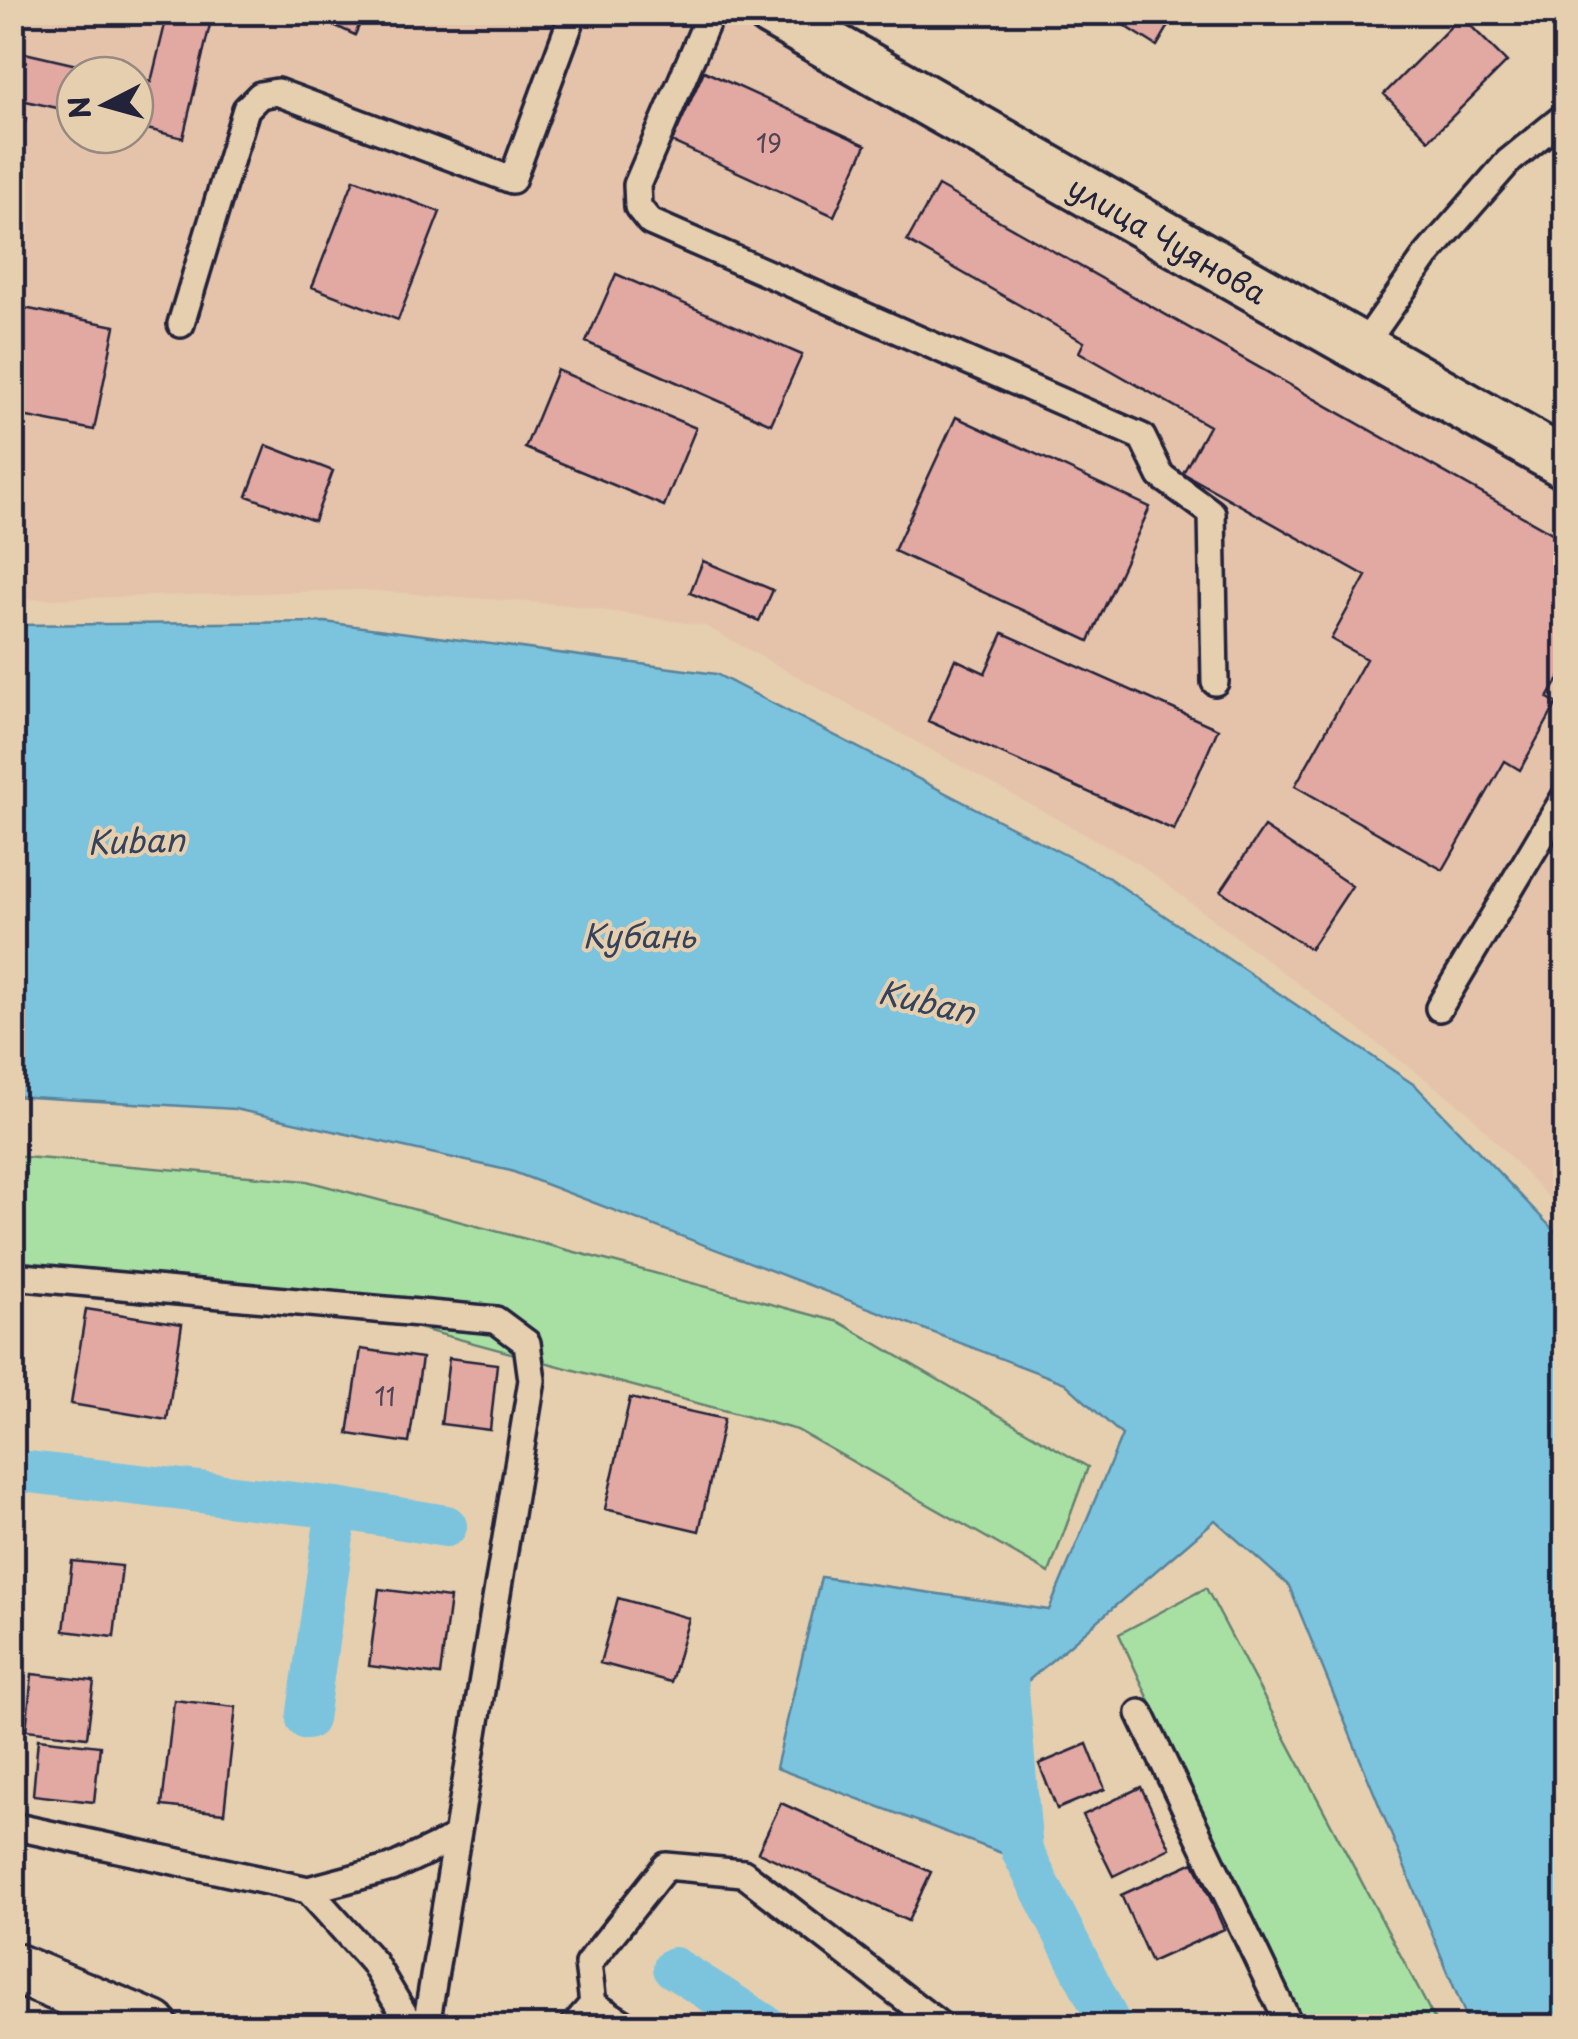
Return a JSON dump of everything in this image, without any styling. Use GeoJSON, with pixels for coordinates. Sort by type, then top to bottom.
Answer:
{"type":"FeatureCollection","features":[{"type":"Feature","properties":{"kind":"street","name":"улица Чуянова"},"geometry":{"type":"LineString","coordinates":[[772,12],[1566,464]]}},
{"type":"Feature","properties":{"kind":"street"},"geometry":{"type":"LineString","coordinates":[[12,1967],[153,2026]]}},
{"type":"Feature","properties":{"kind":"lane"},"geometry":{"type":"LineString","coordinates":[[181,324],[246,109],[260,95],[278,92],[512,180],[574,12]]}},
{"type":"Feature","properties":{"kind":"lane"},"geometry":{"type":"LineString","coordinates":[[711,12],[637,185],[638,207],[650,222],[1142,437],[1160,476],[1212,513],[1215,682]]}},
{"type":"Feature","properties":{"kind":"lane"},"geometry":{"type":"LineString","coordinates":[[1361,349],[1426,256],[1508,162],[1566,114]]}},
{"type":"Feature","properties":{"kind":"lane"},"geometry":{"type":"LineString","coordinates":[[1439,1008],[1566,795]]}},
{"type":"Feature","properties":{"kind":"lane"},"geometry":{"type":"LineString","coordinates":[[12,1276],[496,1320],[527,1343],[532,1380],[426,2026]]}},
{"type":"Feature","properties":{"kind":"lane"},"geometry":{"type":"LineString","coordinates":[[1140,1714],[1290,2026]]}},
{"type":"Feature","properties":{"kind":"lane"},"geometry":{"type":"LineString","coordinates":[[12,1826],[308,1890],[390,1868],[457,1837]]}},
{"type":"Feature","properties":{"kind":"lane"},"geometry":{"type":"LineString","coordinates":[[574,2026],[593,2004],[588,1964],[666,1866],[742,1873],[941,2026]]}},
{"type":"Feature","properties":{"kind":"lane"},"geometry":{"type":"LineString","coordinates":[[308,1890],[373,1962],[412,2026]]}},
{"type":"Feature","properties":{"kind":"lane"},"geometry":{"type":"LineString","coordinates":[[593,2004],[628,2026]]}},
{"type":"Feature","properties":{"kind":"shaded area"},"geometry":{"type":"Polygon","coordinates":[[[12,13],[726,13],[1565,491],[1565,1215],[1466,1110],[1139,864],[705,626],[569,605],[362,590],[13,600],[12,13]]]}},
{"type":"Feature","properties":{"kind":"green space"},"geometry":{"type":"Polygon","coordinates":[[[13,1156],[307,1181],[839,1322],[1088,1467],[1049,1573],[797,1430],[351,1310],[13,1266],[13,1156]]]}},
{"type":"Feature","properties":{"kind":"green space"},"geometry":{"type":"Polygon","coordinates":[[[1206,1588],[1438,2026],[1299,2026],[1119,1634],[1206,1588]]]}},
{"type":"Feature","properties":{"kind":"water","name":"Кубань"},"geometry":{"type":"Polygon","coordinates":[[[325,622],[716,674],[1106,876],[1416,1086],[1565,1242],[1565,2026],[1470,2026],[1289,1586],[1215,1520],[1009,1693],[1022,1851],[1028,1863],[776,1768],[821,1577],[1049,1610],[1122,1435],[1065,1383],[511,1171],[235,1109],[13,1096],[13,625],[325,622]]]}},
{"type":"Feature","properties":{"kind":"building"},"geometry":{"type":"Polygon","coordinates":[[[168,12],[213,12],[183,138],[155,131],[155,66],[168,12]]]}},
{"type":"Feature","properties":{"kind":"building"},"geometry":{"type":"Polygon","coordinates":[[[306,12],[365,12],[355,35],[306,12]]]}},
{"type":"Feature","properties":{"kind":"building"},"geometry":{"type":"Polygon","coordinates":[[[1103,12],[1177,12],[1157,46],[1103,12]]]}},
{"type":"Feature","properties":{"kind":"building"},"geometry":{"type":"Polygon","coordinates":[[[1461,16],[1507,62],[1429,140],[1384,94],[1461,16]]]}},
{"type":"Feature","properties":{"kind":"building"},"geometry":{"type":"Polygon","coordinates":[[[12,50],[55,60],[55,108],[12,98],[12,50]]]}},
{"type":"Feature","properties":{"kind":"building"},"geometry":{"type":"Polygon","coordinates":[[[704,71],[866,145],[834,216],[672,142],[704,71]]]}},
{"type":"Feature","properties":{"kind":"building"},"geometry":{"type":"Polygon","coordinates":[[[12,115],[26,118],[12,183],[12,115]]]}},
{"type":"Feature","properties":{"kind":"building"},"geometry":{"type":"Polygon","coordinates":[[[354,179],[440,212],[398,320],[312,287],[354,179]]]}},
{"type":"Feature","properties":{"kind":"building"},"geometry":{"type":"Polygon","coordinates":[[[938,186],[1566,541],[1566,667],[1548,698],[1557,703],[1520,770],[1505,761],[1443,870],[1295,786],[1366,659],[1331,639],[1366,576],[1183,473],[1209,426],[1079,352],[1084,342],[907,241],[938,186]]]}},
{"type":"Feature","properties":{"kind":"building"},"geometry":{"type":"Polygon","coordinates":[[[616,274],[802,355],[771,424],[586,342],[616,274]]]}},
{"type":"Feature","properties":{"kind":"building"},"geometry":{"type":"Polygon","coordinates":[[[24,308],[115,326],[94,430],[12,414],[12,365],[24,308]]]}},
{"type":"Feature","properties":{"kind":"building"},"geometry":{"type":"Polygon","coordinates":[[[557,370],[696,428],[664,506],[525,448],[557,370]]]}},
{"type":"Feature","properties":{"kind":"building"},"geometry":{"type":"Polygon","coordinates":[[[956,417],[1150,507],[1089,641],[894,551],[956,417]]]}},
{"type":"Feature","properties":{"kind":"building"},"geometry":{"type":"Polygon","coordinates":[[[266,445],[333,471],[314,521],[247,496],[266,445]]]}},
{"type":"Feature","properties":{"kind":"building"},"geometry":{"type":"Polygon","coordinates":[[[703,561],[773,590],[759,621],[690,593],[703,561]]]}},
{"type":"Feature","properties":{"kind":"building"},"geometry":{"type":"Polygon","coordinates":[[[1003,633],[1218,729],[1174,830],[928,721],[955,659],[985,673],[1003,633]]]}},
{"type":"Feature","properties":{"kind":"building"},"geometry":{"type":"Polygon","coordinates":[[[1264,827],[1352,886],[1310,949],[1221,891],[1264,827]]]}},
{"type":"Feature","properties":{"kind":"building"},"geometry":{"type":"Polygon","coordinates":[[[86,1309],[182,1324],[167,1420],[71,1404],[86,1309]]]}},
{"type":"Feature","properties":{"kind":"building"},"geometry":{"type":"Polygon","coordinates":[[[361,1349],[422,1358],[409,1443],[348,1434],[361,1349]]]}},
{"type":"Feature","properties":{"kind":"building"},"geometry":{"type":"Polygon","coordinates":[[[449,1358],[497,1364],[490,1430],[441,1424],[449,1358]]]}},
{"type":"Feature","properties":{"kind":"building"},"geometry":{"type":"Polygon","coordinates":[[[630,1398],[724,1419],[699,1531],[605,1509],[630,1398]]]}},
{"type":"Feature","properties":{"kind":"building"},"geometry":{"type":"Polygon","coordinates":[[[72,1561],[122,1566],[114,1637],[64,1631],[72,1561]]]}},
{"type":"Feature","properties":{"kind":"building"},"geometry":{"type":"Polygon","coordinates":[[[379,1589],[450,1598],[440,1675],[369,1666],[379,1589]]]}},
{"type":"Feature","properties":{"kind":"building"},"geometry":{"type":"Polygon","coordinates":[[[618,1598],[689,1618],[671,1682],[600,1663],[618,1598]]]}},
{"type":"Feature","properties":{"kind":"building"},"geometry":{"type":"Polygon","coordinates":[[[32,1674],[94,1681],[87,1737],[26,1730],[32,1674]]]}},
{"type":"Feature","properties":{"kind":"building"},"geometry":{"type":"Polygon","coordinates":[[[174,1700],[236,1707],[224,1813],[162,1806],[174,1700]]]}},
{"type":"Feature","properties":{"kind":"building"},"geometry":{"type":"Polygon","coordinates":[[[38,1739],[100,1746],[94,1802],[33,1795],[38,1739]]]}},
{"type":"Feature","properties":{"kind":"building"},"geometry":{"type":"Polygon","coordinates":[[[1087,1744],[1105,1789],[1057,1809],[1039,1764],[1087,1744]]]}},
{"type":"Feature","properties":{"kind":"building"},"geometry":{"type":"Polygon","coordinates":[[[1141,1787],[1170,1848],[1113,1876],[1083,1815],[1141,1787]]]}},
{"type":"Feature","properties":{"kind":"building"},"geometry":{"type":"Polygon","coordinates":[[[781,1803],[931,1872],[908,1921],[758,1852],[781,1803]]]}},
{"type":"Feature","properties":{"kind":"building"},"geometry":{"type":"Polygon","coordinates":[[[1194,1862],[1224,1929],[1151,1962],[1121,1895],[1194,1862]]]}},
{"type":"Feature","properties":{"kind":"waterway"},"geometry":{"type":"LineString","coordinates":[[12,1470],[337,1508],[446,1526]]}},
{"type":"Feature","properties":{"kind":"waterway"},"geometry":{"type":"LineString","coordinates":[[307,1719],[337,1508]]}},
{"type":"Feature","properties":{"kind":"waterway"},"geometry":{"type":"LineString","coordinates":[[1016,1643],[1005,1655],[1022,1851],[1111,2026]]}},
{"type":"Feature","properties":{"kind":"waterway"},"geometry":{"type":"LineString","coordinates":[[674,1968],[766,2026]]}},
{"type":"Feature","properties":{"kind":"water label","name":"Kuban"},"geometry":{"type":"Point","coordinates":[136,840]}},
{"type":"Feature","properties":{"kind":"water label","name":"Kuban"},"geometry":{"type":"Point","coordinates":[927,1001]}}]}
